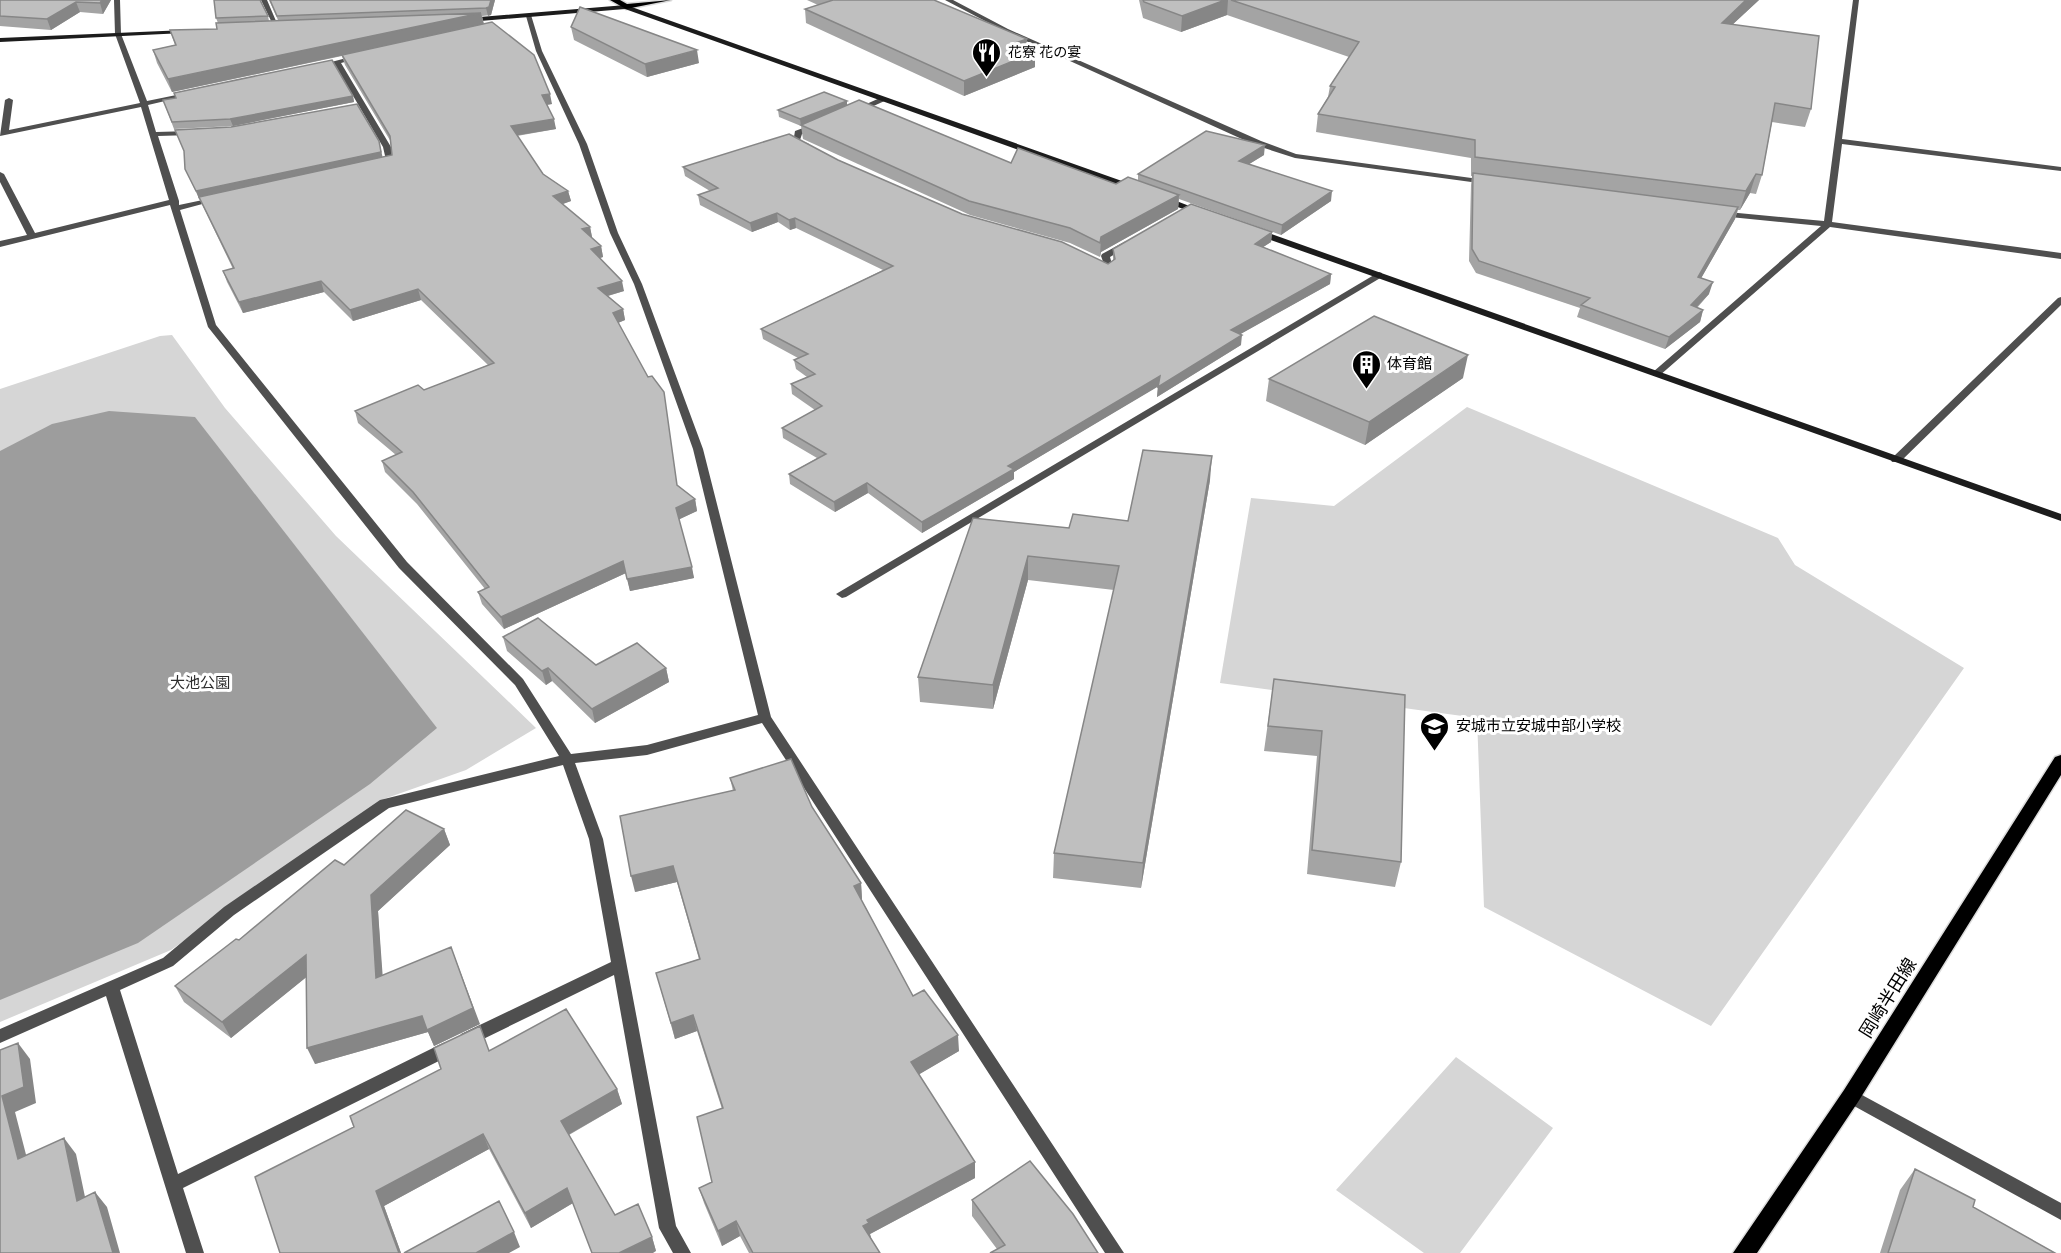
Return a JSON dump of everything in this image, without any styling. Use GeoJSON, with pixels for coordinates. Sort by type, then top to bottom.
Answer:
{"type":"FeatureCollection","features":[{"type":"Feature","properties":{"kind":"main road"},"geometry":{"type":"LineString","coordinates":[[614,0],[626,7],[667,0]]}},
{"type":"Feature","properties":{"kind":"main road","name":"岡崎半田線"},"geometry":{"type":"LineString","coordinates":[[1744,1253],[1851,1096],[2061,761]]}},
{"type":"Feature","properties":{"kind":"street"},"geometry":{"type":"LineString","coordinates":[[117,0],[118,34],[154,134],[211,325],[403,565],[519,682],[567,759],[596,839],[668,1228],[682,1253]]}},
{"type":"Feature","properties":{"kind":"street"},"geometry":{"type":"LineString","coordinates":[[264,0],[277,27]]}},
{"type":"Feature","properties":{"kind":"street"},"geometry":{"type":"LineString","coordinates":[[948,0],[1006,30],[1258,142],[1295,156],[1496,184]]}},
{"type":"Feature","properties":{"kind":"street"},"geometry":{"type":"LineString","coordinates":[[1656,374],[1828,224],[1858,0]]}},
{"type":"Feature","properties":{"kind":"street"},"geometry":{"type":"LineString","coordinates":[[464,21],[489,23],[529,16],[626,7],[1147,193]]}},
{"type":"Feature","properties":{"kind":"street"},"geometry":{"type":"LineString","coordinates":[[529,16],[539,51],[583,144],[614,233],[638,284],[698,449],[765,718],[1115,1253]]}},
{"type":"Feature","properties":{"kind":"street"},"geometry":{"type":"LineString","coordinates":[[266,28],[288,27]]}},
{"type":"Feature","properties":{"kind":"street"},"geometry":{"type":"LineString","coordinates":[[0,40],[188,31]]}},
{"type":"Feature","properties":{"kind":"street"},"geometry":{"type":"LineString","coordinates":[[314,67],[370,55]]}},
{"type":"Feature","properties":{"kind":"street"},"geometry":{"type":"LineString","coordinates":[[337,62],[387,147],[390,162],[367,167]]}},
{"type":"Feature","properties":{"kind":"street"},"geometry":{"type":"LineString","coordinates":[[9,100],[2,133],[201,92]]}},
{"type":"Feature","properties":{"kind":"street"},"geometry":{"type":"LineString","coordinates":[[841,116],[885,99]]}},
{"type":"Feature","properties":{"kind":"street"},"geometry":{"type":"LineString","coordinates":[[352,107],[362,105]]}},
{"type":"Feature","properties":{"kind":"street"},"geometry":{"type":"LineString","coordinates":[[815,150],[796,141],[798,133],[831,120]]}},
{"type":"Feature","properties":{"kind":"street"},"geometry":{"type":"LineString","coordinates":[[154,134],[201,132]]}},
{"type":"Feature","properties":{"kind":"street"},"geometry":{"type":"LineString","coordinates":[[1839,141],[2061,169]]}},
{"type":"Feature","properties":{"kind":"street"},"geometry":{"type":"LineString","coordinates":[[0,174],[32,236]]}},
{"type":"Feature","properties":{"kind":"street"},"geometry":{"type":"LineString","coordinates":[[1158,197],[1212,216]]}},
{"type":"Feature","properties":{"kind":"street"},"geometry":{"type":"LineString","coordinates":[[0,244],[176,204],[222,198]]}},
{"type":"Feature","properties":{"kind":"street"},"geometry":{"type":"LineString","coordinates":[[1181,214],[1191,208]]}},
{"type":"Feature","properties":{"kind":"street"},"geometry":{"type":"LineString","coordinates":[[1708,212],[1828,224],[2061,256]]}},
{"type":"Feature","properties":{"kind":"street"},"geometry":{"type":"LineString","coordinates":[[1244,228],[2061,519]]}},
{"type":"Feature","properties":{"kind":"street"},"geometry":{"type":"LineString","coordinates":[[1092,260],[1109,268],[1105,256],[1133,240]]}},
{"type":"Feature","properties":{"kind":"street"},"geometry":{"type":"LineString","coordinates":[[842,594],[1379,275]]}},
{"type":"Feature","properties":{"kind":"street"},"geometry":{"type":"LineString","coordinates":[[1896,460],[2061,300]]}},
{"type":"Feature","properties":{"kind":"street"},"geometry":{"type":"LineString","coordinates":[[0,1036],[168,962],[229,911],[385,804],[567,759],[647,750],[765,718]]}},
{"type":"Feature","properties":{"kind":"street"},"geometry":{"type":"LineString","coordinates":[[173,1185],[619,965]]}},
{"type":"Feature","properties":{"kind":"street"},"geometry":{"type":"LineString","coordinates":[[111,987],[195,1253]]}},
{"type":"Feature","properties":{"kind":"street"},"geometry":{"type":"LineString","coordinates":[[1851,1096],[2061,1212]]}},
{"type":"Feature","properties":{"kind":"green space","name":"大池公園"},"geometry":{"type":"Polygon","coordinates":[[[172,335],[225,408],[336,536],[536,728],[466,770],[384,799],[171,950],[0,1022],[0,389],[160,336],[172,335]]]}},
{"type":"Feature","properties":{"kind":"green space"},"geometry":{"type":"Polygon","coordinates":[[[1467,407],[1778,538],[1795,565],[1964,668],[1711,1026],[1484,907],[1477,718],[1220,683],[1251,498],[1334,506],[1467,407]]]}},
{"type":"Feature","properties":{"kind":"green space"},"geometry":{"type":"Polygon","coordinates":[[[1456,1057],[1553,1128],[1460,1253],[1424,1253],[1336,1190],[1456,1057]]]}},
{"type":"Feature","properties":{"kind":"shaded area","name":"大池公園"},"geometry":{"type":"Polygon","coordinates":[[[109,411],[195,417],[437,728],[370,784],[138,943],[0,1000],[0,451],[52,424],[109,411]]]}},
{"type":"Feature","properties":{"kind":"building"},"geometry":{"type":"Polygon","coordinates":[[[0,0],[102,0],[100,3],[76,2],[47,19],[0,16],[0,0]]]}},
{"type":"Feature","properties":{"kind":"building"},"geometry":{"type":"Polygon","coordinates":[[[214,0],[260,0],[268,16],[216,18],[214,0]]]}},
{"type":"Feature","properties":{"kind":"building"},"geometry":{"type":"Polygon","coordinates":[[[270,0],[491,0],[489,7],[486,8],[277,16],[270,0]]]}},
{"type":"Feature","properties":{"kind":"building"},"geometry":{"type":"Polygon","coordinates":[[[833,0],[934,0],[1027,39],[1012,44],[1035,52],[964,81],[805,9],[833,0]]]}},
{"type":"Feature","properties":{"kind":"building"},"geometry":{"type":"Polygon","coordinates":[[[1143,0],[1225,0],[1182,16],[1143,0]]]}},
{"type":"Feature","properties":{"kind":"building"},"geometry":{"type":"Polygon","coordinates":[[[1231,0],[1746,0],[1722,23],[1819,36],[1811,109],[1775,103],[1762,175],[1756,174],[1746,191],[1475,157],[1475,140],[1318,114],[1335,87],[1330,86],[1359,42],[1231,0]]]}},
{"type":"Feature","properties":{"kind":"building"},"geometry":{"type":"Polygon","coordinates":[[[580,7],[697,50],[645,64],[571,27],[580,7]]]}},
{"type":"Feature","properties":{"kind":"building"},"geometry":{"type":"Polygon","coordinates":[[[481,13],[168,79],[153,50],[176,45],[170,30],[217,29],[216,23],[481,13]]]}},
{"type":"Feature","properties":{"kind":"building"},"geometry":{"type":"Polygon","coordinates":[[[492,22],[534,55],[550,94],[542,95],[554,119],[511,126],[543,174],[568,191],[553,196],[590,227],[582,229],[601,246],[591,249],[622,281],[598,288],[623,309],[613,313],[648,377],[652,376],[664,392],[677,485],[695,499],[676,508],[692,567],[627,579],[623,561],[501,617],[478,592],[489,587],[413,492],[382,461],[402,452],[355,411],[418,385],[424,390],[494,363],[418,289],[350,310],[321,281],[239,302],[223,271],[234,268],[199,197],[392,155],[390,136],[342,55],[492,22]]]}},
{"type":"Feature","properties":{"kind":"building"},"geometry":{"type":"Polygon","coordinates":[[[332,60],[353,96],[230,119],[172,122],[163,100],[176,98],[174,93],[332,60]]]}},
{"type":"Feature","properties":{"kind":"building"},"geometry":{"type":"Polygon","coordinates":[[[824,92],[847,101],[800,119],[778,110],[824,92]]]}},
{"type":"Feature","properties":{"kind":"building"},"geometry":{"type":"Polygon","coordinates":[[[859,100],[1011,163],[1018,148],[1116,184],[1128,177],[1179,195],[1101,237],[1100,243],[1070,228],[969,201],[801,125],[859,100]]]}},
{"type":"Feature","properties":{"kind":"building"},"geometry":{"type":"Polygon","coordinates":[[[357,104],[379,141],[381,152],[196,191],[185,169],[184,151],[175,130],[231,127],[357,104]]]}},
{"type":"Feature","properties":{"kind":"building"},"geometry":{"type":"Polygon","coordinates":[[[1206,131],[1265,145],[1239,161],[1332,191],[1282,225],[1138,174],[1206,131]]]}},
{"type":"Feature","properties":{"kind":"building"},"geometry":{"type":"Polygon","coordinates":[[[789,134],[838,160],[962,214],[1062,242],[1108,264],[1115,259],[1113,249],[1191,204],[1272,232],[1255,244],[1331,274],[1231,330],[1242,335],[1158,387],[1160,376],[1008,466],[1014,469],[922,522],[867,483],[834,502],[789,474],[826,454],[782,428],[822,406],[791,384],[815,374],[794,360],[808,354],[761,329],[893,266],[795,218],[789,220],[777,213],[750,223],[698,195],[718,188],[683,167],[789,134]]]}},
{"type":"Feature","properties":{"kind":"building"},"geometry":{"type":"Polygon","coordinates":[[[1473,173],[1738,207],[1698,277],[1713,282],[1691,305],[1703,310],[1669,337],[1581,305],[1590,298],[1479,261],[1472,249],[1473,173]]]}},
{"type":"Feature","properties":{"kind":"building","name":"体育館"},"geometry":{"type":"Polygon","coordinates":[[[1374,316],[1468,355],[1369,422],[1269,379],[1374,316]]]}},
{"type":"Feature","properties":{"kind":"building"},"geometry":{"type":"Polygon","coordinates":[[[1143,450],[1212,456],[1143,863],[1054,853],[1119,566],[1028,556],[993,685],[918,677],[973,518],[1069,528],[1073,514],[1128,521],[1143,450]]]}},
{"type":"Feature","properties":{"kind":"building"},"geometry":{"type":"Polygon","coordinates":[[[538,618],[596,665],[637,643],[666,668],[592,709],[548,668],[542,671],[503,637],[538,618]]]}},
{"type":"Feature","properties":{"kind":"building"},"geometry":{"type":"Polygon","coordinates":[[[1274,679],[1405,695],[1401,862],[1312,850],[1322,731],[1268,726],[1274,679]]]}},
{"type":"Feature","properties":{"kind":"building"},"geometry":{"type":"Polygon","coordinates":[[[791,759],[812,807],[861,883],[854,886],[913,996],[924,990],[958,1035],[911,1062],[975,1162],[867,1220],[869,1223],[863,1226],[880,1253],[753,1253],[736,1221],[718,1231],[699,1188],[712,1182],[697,1117],[723,1108],[693,1015],[671,1023],[656,973],[700,959],[673,866],[631,876],[620,816],[735,790],[730,778],[791,759]]]}},
{"type":"Feature","properties":{"kind":"building"},"geometry":{"type":"Polygon","coordinates":[[[406,810],[444,829],[371,895],[376,978],[451,947],[473,1008],[427,1030],[422,1016],[307,1048],[306,955],[222,1022],[175,986],[236,939],[239,940],[335,860],[344,865],[406,810]]]}},
{"type":"Feature","properties":{"kind":"building"},"geometry":{"type":"Polygon","coordinates":[[[566,1009],[617,1089],[561,1121],[615,1215],[638,1204],[652,1237],[619,1253],[592,1253],[567,1188],[525,1213],[483,1134],[376,1191],[399,1253],[280,1253],[255,1177],[354,1127],[350,1116],[441,1069],[434,1048],[480,1026],[489,1051],[566,1009]]]}},
{"type":"Feature","properties":{"kind":"building"},"geometry":{"type":"Polygon","coordinates":[[[18,1043],[24,1087],[2,1096],[18,1159],[64,1138],[77,1201],[95,1192],[113,1253],[0,1253],[0,1050],[18,1043]]]}},
{"type":"Feature","properties":{"kind":"building"},"geometry":{"type":"Polygon","coordinates":[[[1030,1161],[1073,1214],[1098,1253],[990,1253],[1005,1245],[972,1200],[1030,1161]]]}},
{"type":"Feature","properties":{"kind":"building"},"geometry":{"type":"Polygon","coordinates":[[[1915,1169],[1975,1200],[1973,1207],[2055,1253],[1888,1253],[1915,1169]]]}},
{"type":"Feature","properties":{"kind":"building"},"geometry":{"type":"Polygon","coordinates":[[[499,1201],[514,1232],[476,1253],[404,1253],[499,1201]]]}},
{"type":"Feature","properties":{"kind":"place","name":"花寮 花の宴"},"geometry":{"type":"Point","coordinates":[987,78]}},
{"type":"Feature","properties":{"kind":"place","name":"体育館"},"geometry":{"type":"Point","coordinates":[1366,390]}},
{"type":"Feature","properties":{"kind":"place","name":"安城市立安城中部小学校"},"geometry":{"type":"Point","coordinates":[1435,752]}}]}
